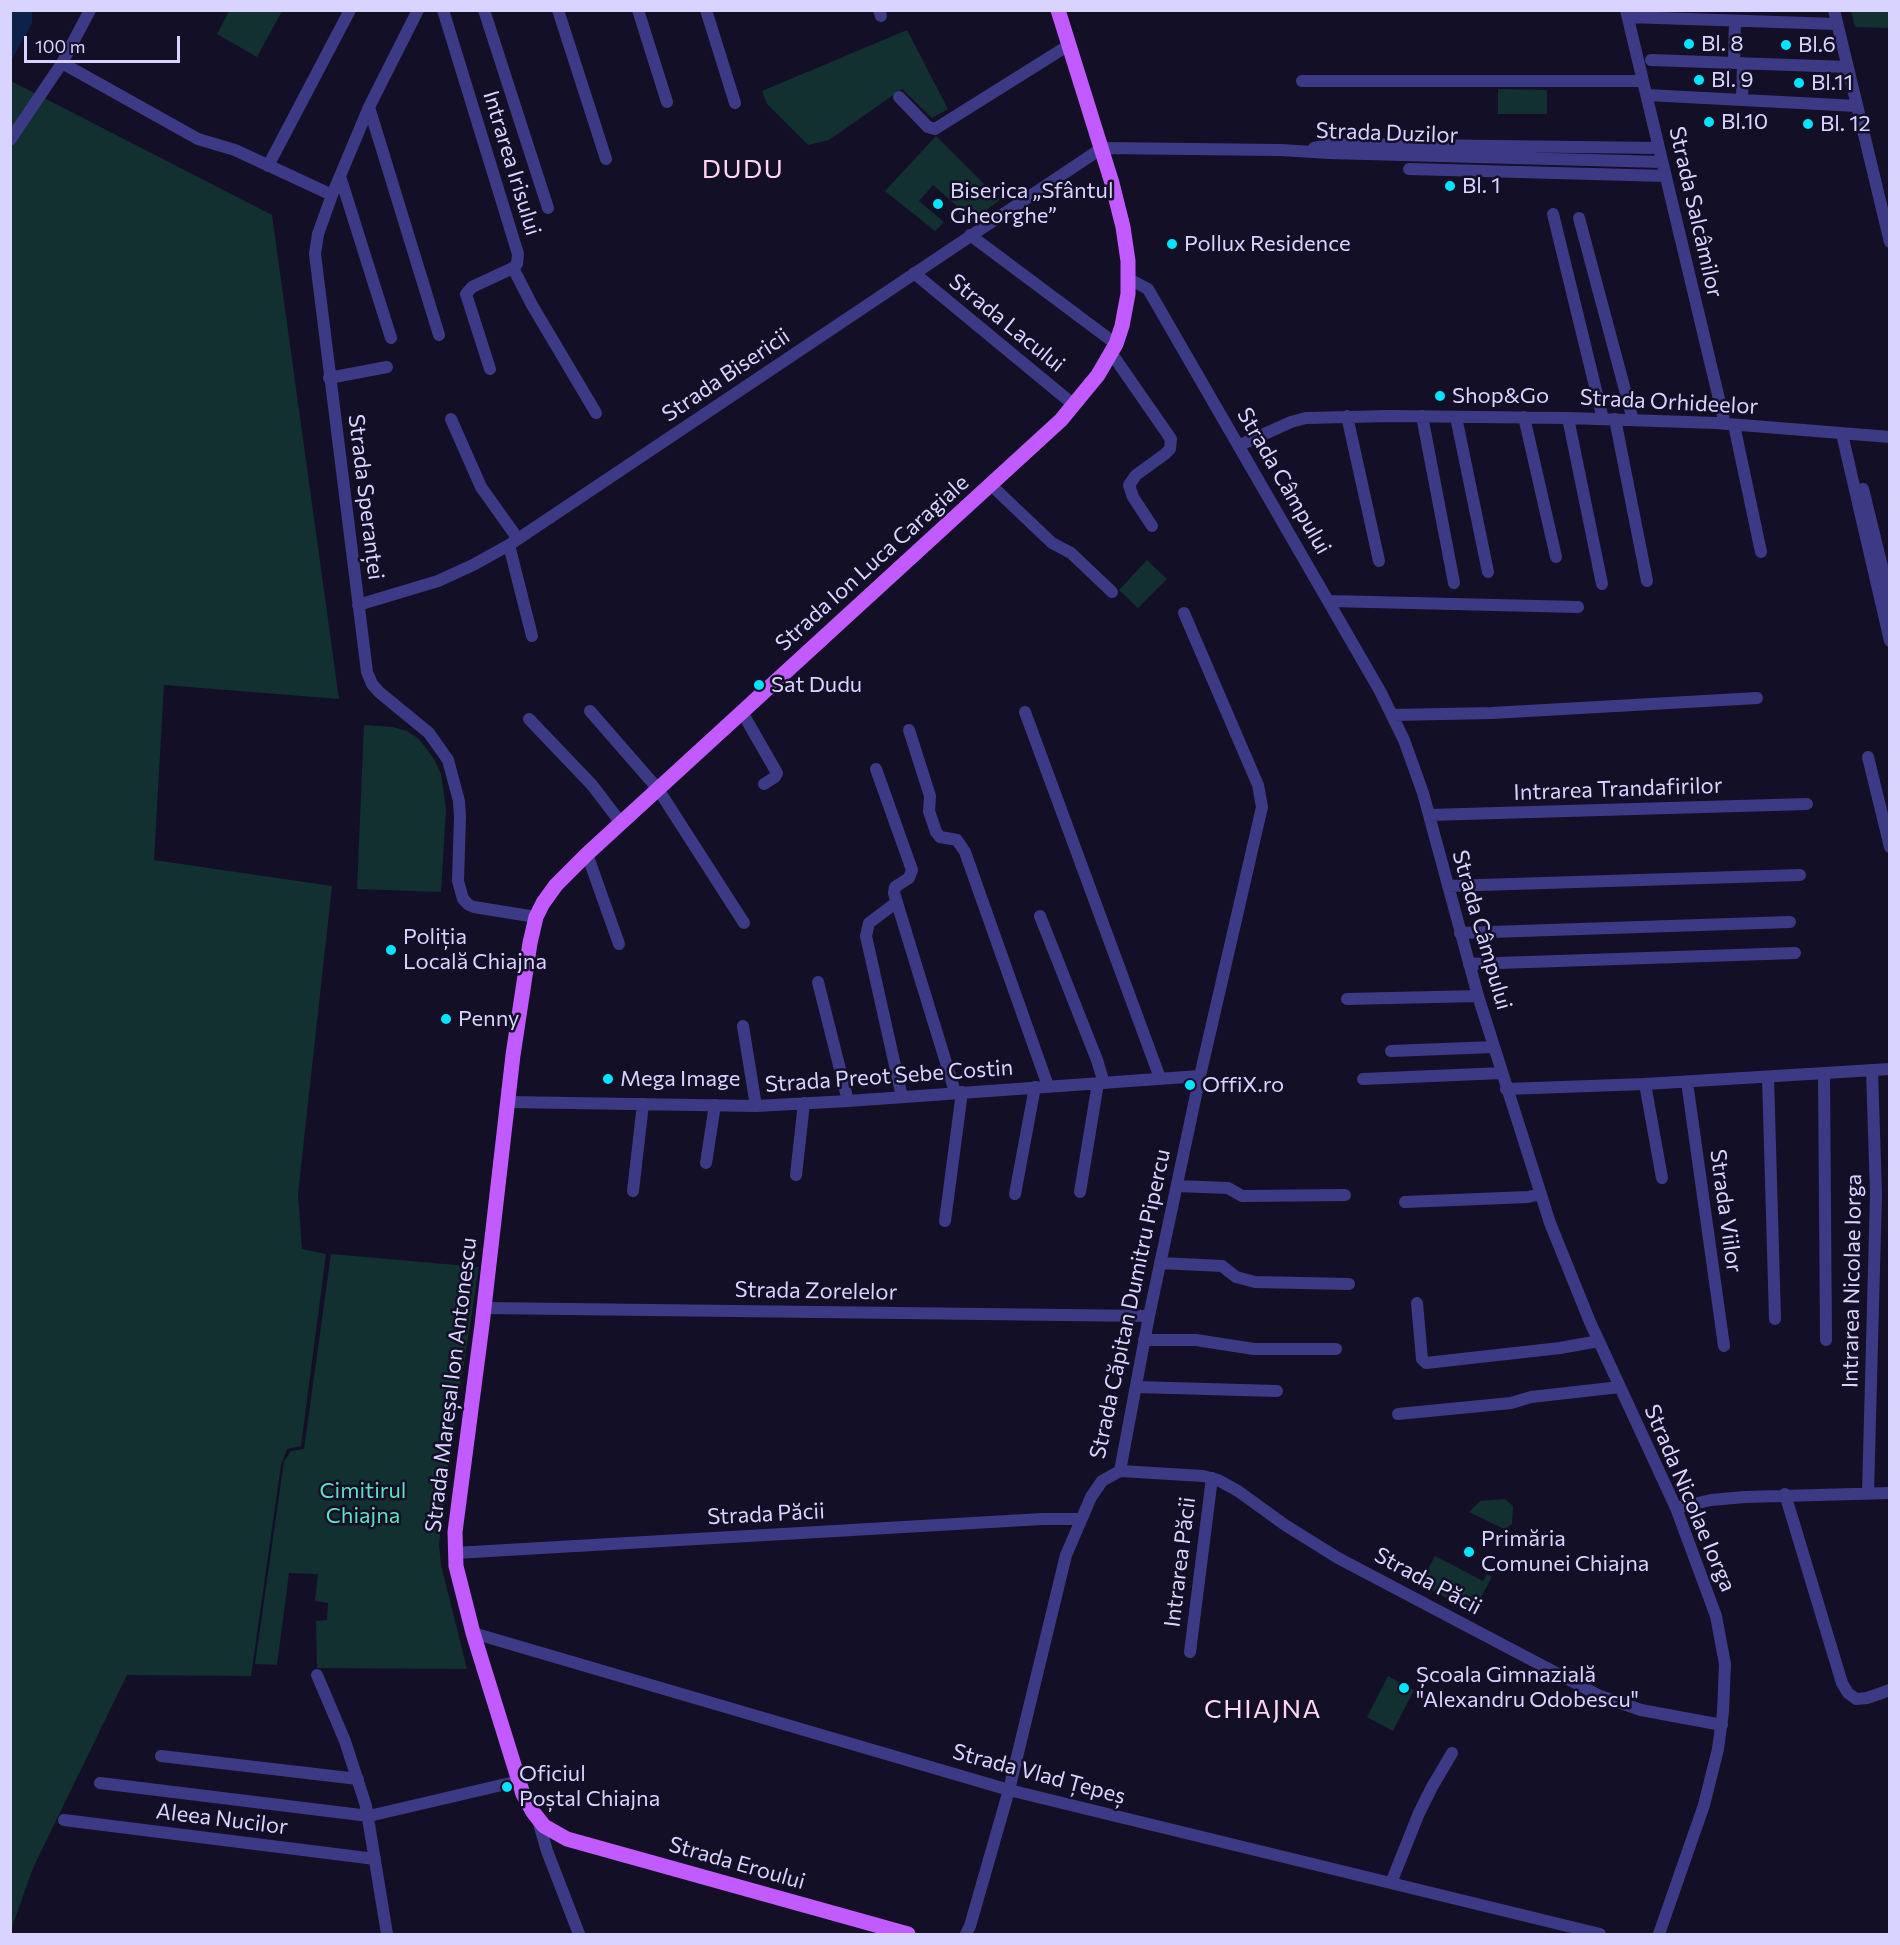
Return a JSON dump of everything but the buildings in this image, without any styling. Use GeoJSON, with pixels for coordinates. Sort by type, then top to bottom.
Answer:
{"type":"FeatureCollection","features":[{"type":"Feature","properties":{"kind":"main road","name":"Strada Ion Luca Caragiale"},"geometry":{"type":"LineString","coordinates":[[508,1102],[527,957],[536,917],[556,885],[587,854],[991,485],[1074,405],[1098,375],[1114,349],[1126,309],[1129,279],[1122,219],[1106,148],[1058,10]]}},
{"type":"Feature","properties":{"kind":"main road","name":"Strada Mareșal Ion Antonescu"},"geometry":{"type":"LineString","coordinates":[[508,1102],[484,1308],[454,1532],[455,1553],[463,1597],[473,1633],[519,1781],[538,1820],[555,1834]]}},
{"type":"Feature","properties":{"kind":"main road","name":"Strada Eroului"},"geometry":{"type":"LineString","coordinates":[[555,1834],[908,1935]]}},
{"type":"Feature","properties":{"kind":"street"},"geometry":{"type":"LineString","coordinates":[[10,140],[62,63],[90,10]]}},
{"type":"Feature","properties":{"kind":"street"},"geometry":{"type":"LineString","coordinates":[[268,166],[350,10]]}},
{"type":"Feature","properties":{"kind":"street","name":"Strada Speranței"},"geometry":{"type":"LineString","coordinates":[[418,10],[369,107],[332,195],[318,234],[315,254],[358,605],[367,672],[372,684],[384,697],[429,733],[443,750],[453,773],[460,817],[458,881],[464,899],[474,907],[536,917]]}},
{"type":"Feature","properties":{"kind":"street","name":"Intrarea Irisului"},"geometry":{"type":"LineString","coordinates":[[443,10],[518,254],[517,264],[513,268],[472,287],[466,294],[490,369]]}},
{"type":"Feature","properties":{"kind":"street"},"geometry":{"type":"LineString","coordinates":[[484,10],[548,208]]}},
{"type":"Feature","properties":{"kind":"street"},"geometry":{"type":"LineString","coordinates":[[558,10],[606,159]]}},
{"type":"Feature","properties":{"kind":"street"},"geometry":{"type":"LineString","coordinates":[[638,10],[667,102]]}},
{"type":"Feature","properties":{"kind":"street"},"geometry":{"type":"LineString","coordinates":[[706,10],[735,103]]}},
{"type":"Feature","properties":{"kind":"street"},"geometry":{"type":"LineString","coordinates":[[1834,10],[1890,242]]}},
{"type":"Feature","properties":{"kind":"street"},"geometry":{"type":"LineString","coordinates":[[1627,14],[1730,17],[1837,24]]}},
{"type":"Feature","properties":{"kind":"street","name":"Strada Salcâmilor"},"geometry":{"type":"LineString","coordinates":[[1627,14],[1662,162],[1761,552]]}},
{"type":"Feature","properties":{"kind":"street"},"geometry":{"type":"LineString","coordinates":[[1730,17],[1742,100]]}},
{"type":"Feature","properties":{"kind":"street"},"geometry":{"type":"LineString","coordinates":[[899,97],[928,127],[935,129],[1069,45]]}},
{"type":"Feature","properties":{"kind":"street"},"geometry":{"type":"LineString","coordinates":[[1651,60],[1847,67]]}},
{"type":"Feature","properties":{"kind":"street"},"geometry":{"type":"LineString","coordinates":[[62,63],[198,139],[235,150],[332,195]]}},
{"type":"Feature","properties":{"kind":"street"},"geometry":{"type":"LineString","coordinates":[[1302,81],[1643,81]]}},
{"type":"Feature","properties":{"kind":"street"},"geometry":{"type":"LineString","coordinates":[[1647,95],[1857,106]]}},
{"type":"Feature","properties":{"kind":"street"},"geometry":{"type":"LineString","coordinates":[[369,107],[439,335]]}},
{"type":"Feature","properties":{"kind":"street"},"geometry":{"type":"LineString","coordinates":[[1301,151],[1334,144],[1659,148]]}},
{"type":"Feature","properties":{"kind":"street","name":"Strada Duzilor"},"geometry":{"type":"LineString","coordinates":[[1106,148],[1301,151],[1662,162]]}},
{"type":"Feature","properties":{"kind":"street","name":"Strada Bisericii"},"geometry":{"type":"LineString","coordinates":[[358,605],[438,581],[514,542],[970,235],[1106,148]]}},
{"type":"Feature","properties":{"kind":"street"},"geometry":{"type":"LineString","coordinates":[[1409,169],[1666,176]]}},
{"type":"Feature","properties":{"kind":"street"},"geometry":{"type":"LineString","coordinates":[[340,176],[391,338]]}},
{"type":"Feature","properties":{"kind":"street"},"geometry":{"type":"LineString","coordinates":[[1553,214],[1609,419],[1647,581]]}},
{"type":"Feature","properties":{"kind":"street"},"geometry":{"type":"LineString","coordinates":[[1579,218],[1633,420]]}},
{"type":"Feature","properties":{"kind":"street"},"geometry":{"type":"LineString","coordinates":[[970,235],[1114,349],[1171,439],[1172,443],[1167,452],[1136,475],[1129,485],[1133,496],[1152,526]]}},
{"type":"Feature","properties":{"kind":"street"},"geometry":{"type":"LineString","coordinates":[[513,268],[532,305],[596,413]]}},
{"type":"Feature","properties":{"kind":"street","name":"Strada Lacului"},"geometry":{"type":"LineString","coordinates":[[914,273],[1074,405]]}},
{"type":"Feature","properties":{"kind":"street","name":"Strada Câmpului"},"geometry":{"type":"LineString","coordinates":[[1129,279],[1148,289],[1329,601],[1392,715],[1418,777],[1460,933],[1506,1089]]}},
{"type":"Feature","properties":{"kind":"street"},"geometry":{"type":"LineString","coordinates":[[329,378],[387,367]]}},
{"type":"Feature","properties":{"kind":"street"},"geometry":{"type":"LineString","coordinates":[[1347,416],[1379,561]]}},
{"type":"Feature","properties":{"kind":"street","name":"Strada Orhideelor"},"geometry":{"type":"LineString","coordinates":[[1240,446],[1298,420],[1347,416],[1609,419],[1729,424],[1890,437]]}},
{"type":"Feature","properties":{"kind":"street"},"geometry":{"type":"LineString","coordinates":[[1422,416],[1454,583]]}},
{"type":"Feature","properties":{"kind":"street"},"geometry":{"type":"LineString","coordinates":[[1456,417],[1488,572]]}},
{"type":"Feature","properties":{"kind":"street"},"geometry":{"type":"LineString","coordinates":[[1524,417],[1556,557]]}},
{"type":"Feature","properties":{"kind":"street"},"geometry":{"type":"LineString","coordinates":[[1568,418],[1602,584]]}},
{"type":"Feature","properties":{"kind":"street"},"geometry":{"type":"LineString","coordinates":[[451,419],[481,487],[514,542],[532,636]]}},
{"type":"Feature","properties":{"kind":"street"},"geometry":{"type":"LineString","coordinates":[[1846,434],[1890,599]]}},
{"type":"Feature","properties":{"kind":"street"},"geometry":{"type":"LineString","coordinates":[[1846,434],[1890,641]]}},
{"type":"Feature","properties":{"kind":"street"},"geometry":{"type":"LineString","coordinates":[[991,485],[1052,543],[1071,553],[1112,592]]}},
{"type":"Feature","properties":{"kind":"street"},"geometry":{"type":"LineString","coordinates":[[1329,601],[1578,607]]}},
{"type":"Feature","properties":{"kind":"street","name":"Strada Căpitan Dumitru Pipercu"},"geometry":{"type":"LineString","coordinates":[[966,1935],[1009,1790],[1061,1574],[1080,1519],[1091,1497],[1102,1481],[1120,1471],[1160,1263],[1262,807],[1262,798],[1184,613]]}},
{"type":"Feature","properties":{"kind":"street"},"geometry":{"type":"LineString","coordinates":[[1392,715],[1492,713],[1757,698]]}},
{"type":"Feature","properties":{"kind":"street"},"geometry":{"type":"LineString","coordinates":[[590,711],[658,789],[744,923]]}},
{"type":"Feature","properties":{"kind":"street"},"geometry":{"type":"LineString","coordinates":[[1025,711],[1160,1078]]}},
{"type":"Feature","properties":{"kind":"street"},"geometry":{"type":"LineString","coordinates":[[742,712],[777,773],[764,784]]}},
{"type":"Feature","properties":{"kind":"street"},"geometry":{"type":"LineString","coordinates":[[529,719],[592,785],[621,823]]}},
{"type":"Feature","properties":{"kind":"street"},"geometry":{"type":"LineString","coordinates":[[909,730],[930,796],[929,811],[936,832],[940,837],[957,840],[965,852],[1048,1086]]}},
{"type":"Feature","properties":{"kind":"street"},"geometry":{"type":"LineString","coordinates":[[1868,757],[1890,847]]}},
{"type":"Feature","properties":{"kind":"street"},"geometry":{"type":"LineString","coordinates":[[876,769],[912,870],[909,878],[893,890],[959,1092],[945,1221]]}},
{"type":"Feature","properties":{"kind":"street","name":"Intrarea Trandafirilor"},"geometry":{"type":"LineString","coordinates":[[1429,815],[1807,804]]}},
{"type":"Feature","properties":{"kind":"street"},"geometry":{"type":"LineString","coordinates":[[587,854],[619,944]]}},
{"type":"Feature","properties":{"kind":"street"},"geometry":{"type":"LineString","coordinates":[[1448,886],[1800,875]]}},
{"type":"Feature","properties":{"kind":"street"},"geometry":{"type":"LineString","coordinates":[[897,902],[869,923],[866,936],[902,1097]]}},
{"type":"Feature","properties":{"kind":"street"},"geometry":{"type":"LineString","coordinates":[[1040,916],[1100,1067],[1101,1083],[1080,1192]]}},
{"type":"Feature","properties":{"kind":"street"},"geometry":{"type":"LineString","coordinates":[[1460,933],[1790,922]]}},
{"type":"Feature","properties":{"kind":"street"},"geometry":{"type":"LineString","coordinates":[[1469,964],[1795,953]]}},
{"type":"Feature","properties":{"kind":"street"},"geometry":{"type":"LineString","coordinates":[[818,982],[848,1101]]}},
{"type":"Feature","properties":{"kind":"street"},"geometry":{"type":"LineString","coordinates":[[1347,999],[1478,996]]}},
{"type":"Feature","properties":{"kind":"street"},"geometry":{"type":"LineString","coordinates":[[743,1026],[756,1106]]}},
{"type":"Feature","properties":{"kind":"street"},"geometry":{"type":"LineString","coordinates":[[1391,1051],[1494,1047]]}},
{"type":"Feature","properties":{"kind":"street"},"geometry":{"type":"LineString","coordinates":[[1506,1089],[1687,1082],[1890,1069]]}},
{"type":"Feature","properties":{"kind":"street","name":"Intrarea Nicolae Iorga"},"geometry":{"type":"LineString","coordinates":[[1868,1493],[1876,1194],[1872,1070]]}},
{"type":"Feature","properties":{"kind":"street"},"geometry":{"type":"LineString","coordinates":[[1363,1079],[1502,1073]]}},
{"type":"Feature","properties":{"kind":"street"},"geometry":{"type":"LineString","coordinates":[[1824,1074],[1826,1341]]}},
{"type":"Feature","properties":{"kind":"street","name":"Strada Preot Sebe Costin"},"geometry":{"type":"LineString","coordinates":[[508,1102],[756,1106],[1200,1076]]}},
{"type":"Feature","properties":{"kind":"street"},"geometry":{"type":"LineString","coordinates":[[1768,1077],[1775,1319]]}},
{"type":"Feature","properties":{"kind":"street","name":"Strada Viilor"},"geometry":{"type":"LineString","coordinates":[[1687,1082],[1724,1346]]}},
{"type":"Feature","properties":{"kind":"street"},"geometry":{"type":"LineString","coordinates":[[1645,1084],[1662,1178]]}},
{"type":"Feature","properties":{"kind":"street"},"geometry":{"type":"LineString","coordinates":[[1015,1194],[1035,1087]]}},
{"type":"Feature","properties":{"kind":"street","name":"Strada Nicolae Iorga"},"geometry":{"type":"LineString","coordinates":[[1506,1089],[1540,1194],[1575,1287],[1676,1508],[1708,1591],[1723,1644],[1725,1673],[1722,1725],[1713,1774],[1659,1935]]}},
{"type":"Feature","properties":{"kind":"street"},"geometry":{"type":"LineString","coordinates":[[796,1175],[804,1103]]}},
{"type":"Feature","properties":{"kind":"street"},"geometry":{"type":"LineString","coordinates":[[633,1191],[643,1104]]}},
{"type":"Feature","properties":{"kind":"street"},"geometry":{"type":"LineString","coordinates":[[706,1163],[715,1105]]}},
{"type":"Feature","properties":{"kind":"street"},"geometry":{"type":"LineString","coordinates":[[1177,1186],[1228,1188],[1242,1196],[1344,1195]]}},
{"type":"Feature","properties":{"kind":"street"},"geometry":{"type":"LineString","coordinates":[[1406,1202],[1528,1197],[1540,1194]]}},
{"type":"Feature","properties":{"kind":"street"},"geometry":{"type":"LineString","coordinates":[[1160,1263],[1222,1266],[1236,1277],[1255,1282],[1349,1284]]}},
{"type":"Feature","properties":{"kind":"street"},"geometry":{"type":"LineString","coordinates":[[1417,1304],[1422,1359],[1426,1363],[1560,1348],[1599,1341]]}},
{"type":"Feature","properties":{"kind":"street","name":"Strada Zorelelor"},"geometry":{"type":"LineString","coordinates":[[484,1308],[1149,1316]]}},
{"type":"Feature","properties":{"kind":"street"},"geometry":{"type":"LineString","coordinates":[[1144,1340],[1196,1340],[1254,1349],[1336,1349]]}},
{"type":"Feature","properties":{"kind":"street"},"geometry":{"type":"LineString","coordinates":[[1136,1387],[1277,1391]]}},
{"type":"Feature","properties":{"kind":"street"},"geometry":{"type":"LineString","coordinates":[[1398,1414],[1511,1403],[1531,1397],[1620,1387]]}},
{"type":"Feature","properties":{"kind":"street","name":"Strada Păcii"},"geometry":{"type":"LineString","coordinates":[[1120,1471],[1212,1478],[1227,1484],[1285,1525],[1338,1558],[1600,1696],[1641,1710],[1722,1725]]}},
{"type":"Feature","properties":{"kind":"street","name":"Intrarea Păcii"},"geometry":{"type":"LineString","coordinates":[[1190,1652],[1212,1478]]}},
{"type":"Feature","properties":{"kind":"street"},"geometry":{"type":"LineString","coordinates":[[1676,1508],[1711,1500],[1785,1494],[1890,1493]]}},
{"type":"Feature","properties":{"kind":"street"},"geometry":{"type":"LineString","coordinates":[[1785,1494],[1842,1683],[1848,1694],[1856,1699],[1867,1698],[1890,1690]]}},
{"type":"Feature","properties":{"kind":"street","name":"Strada Păcii"},"geometry":{"type":"LineString","coordinates":[[455,1553],[1030,1519],[1080,1519]]}},
{"type":"Feature","properties":{"kind":"street","name":"Strada Vlad Țepeș"},"geometry":{"type":"LineString","coordinates":[[473,1633],[1009,1790],[1600,1935]]}},
{"type":"Feature","properties":{"kind":"street"},"geometry":{"type":"LineString","coordinates":[[316,1675],[333,1710],[369,1816],[387,1935]]}},
{"type":"Feature","properties":{"kind":"street"},"geometry":{"type":"LineString","coordinates":[[1391,1883],[1419,1813],[1452,1753]]}},
{"type":"Feature","properties":{"kind":"street"},"geometry":{"type":"LineString","coordinates":[[161,1756],[358,1779]]}},
{"type":"Feature","properties":{"kind":"street","name":"Aleea Nucilor"},"geometry":{"type":"LineString","coordinates":[[100,1783],[369,1816],[519,1781]]}},
{"type":"Feature","properties":{"kind":"street","name":"Aleea Nucilor"},"geometry":{"type":"LineString","coordinates":[[64,1820],[375,1859]]}},
{"type":"Feature","properties":{"kind":"street"},"geometry":{"type":"LineString","coordinates":[[538,1820],[545,1845],[579,1935]]}},
{"type":"Feature","properties":{"kind":"green space"},"geometry":{"type":"Polygon","coordinates":[[[229,11],[282,11],[257,57],[217,34],[229,11]]]}},
{"type":"Feature","properties":{"kind":"green space"},"geometry":{"type":"Polygon","coordinates":[[[1851,11],[1889,11],[1889,28],[1855,27],[1851,11]]]}},
{"type":"Feature","properties":{"kind":"green space"},"geometry":{"type":"Polygon","coordinates":[[[907,30],[948,109],[932,118],[902,89],[829,140],[808,145],[767,104],[762,91],[907,30]]]}},
{"type":"Feature","properties":{"kind":"green space"},"geometry":{"type":"Polygon","coordinates":[[[11,81],[272,215],[339,699],[164,685],[154,860],[332,886],[298,1194],[302,1249],[326,1254],[301,1446],[287,1449],[281,1465],[251,1676],[127,1675],[33,1868],[11,1930],[11,81]]]}},
{"type":"Feature","properties":{"kind":"green space"},"geometry":{"type":"Polygon","coordinates":[[[1498,89],[1547,90],[1547,114],[1498,114],[1498,89]]]}},
{"type":"Feature","properties":{"kind":"green space"},"geometry":{"type":"Polygon","coordinates":[[[936,136],[1000,200],[967,224],[958,212],[958,207],[933,185],[919,201],[944,222],[935,231],[885,191],[936,136]]]}},
{"type":"Feature","properties":{"kind":"green space"},"geometry":{"type":"Polygon","coordinates":[[[1147,560],[1167,579],[1138,608],[1119,590],[1147,560]]]}},
{"type":"Feature","properties":{"kind":"green space"},"geometry":{"type":"Polygon","coordinates":[[[364,725],[393,727],[407,731],[419,739],[434,759],[441,774],[446,809],[441,892],[357,889],[364,725]]]}},
{"type":"Feature","properties":{"kind":"green space","name":"Cimitirul Chiajna"},"geometry":{"type":"Polygon","coordinates":[[[331,1254],[479,1267],[446,1478],[439,1545],[441,1565],[467,1669],[317,1668],[316,1621],[327,1620],[328,1603],[315,1601],[318,1574],[289,1573],[277,1665],[255,1664],[284,1461],[291,1451],[304,1449],[331,1254]]]}},
{"type":"Feature","properties":{"kind":"green space"},"geometry":{"type":"Polygon","coordinates":[[[1505,1499],[1513,1506],[1512,1524],[1507,1528],[1502,1528],[1469,1512],[1480,1501],[1505,1499]]]}},
{"type":"Feature","properties":{"kind":"green space"},"geometry":{"type":"Polygon","coordinates":[[[1435,1556],[1483,1581],[1487,1574],[1492,1577],[1473,1612],[1420,1584],[1435,1556]]]}},
{"type":"Feature","properties":{"kind":"green space"},"geometry":{"type":"Polygon","coordinates":[[[1388,1676],[1414,1690],[1393,1731],[1367,1717],[1388,1676]]]}},
{"type":"Feature","properties":{"kind":"water"},"geometry":{"type":"Polygon","coordinates":[[[11,10],[32,11],[32,23],[11,61],[11,10]]]}},
{"type":"Feature","properties":{"kind":"place","name":"Bl. 8"},"geometry":{"type":"Point","coordinates":[1689,44]}},
{"type":"Feature","properties":{"kind":"place","name":"Bl.6"},"geometry":{"type":"Point","coordinates":[1786,45]}},
{"type":"Feature","properties":{"kind":"place","name":"Bl. 9"},"geometry":{"type":"Point","coordinates":[1699,80]}},
{"type":"Feature","properties":{"kind":"place","name":"Bl.11"},"geometry":{"type":"Point","coordinates":[1799,83]}},
{"type":"Feature","properties":{"kind":"place","name":"Bl.10"},"geometry":{"type":"Point","coordinates":[1709,122]}},
{"type":"Feature","properties":{"kind":"place","name":"Bl. 12"},"geometry":{"type":"Point","coordinates":[1808,124]}},
{"type":"Feature","properties":{"kind":"place","name":"Bl. 1"},"geometry":{"type":"Point","coordinates":[1450,186]}},
{"type":"Feature","properties":{"kind":"place","name":"Biserica „Sfântul Gheorghe”"},"geometry":{"type":"Point","coordinates":[938,204]}},
{"type":"Feature","properties":{"kind":"place","name":"Pollux Residence"},"geometry":{"type":"Point","coordinates":[1172,244]}},
{"type":"Feature","properties":{"kind":"place","name":"Shop&Go"},"geometry":{"type":"Point","coordinates":[1440,396]}},
{"type":"Feature","properties":{"kind":"place","name":"Sat Dudu"},"geometry":{"type":"Point","coordinates":[759,685]}},
{"type":"Feature","properties":{"kind":"place","name":"Poliția Locală Chiajna"},"geometry":{"type":"Point","coordinates":[391,950]}},
{"type":"Feature","properties":{"kind":"place","name":"Penny"},"geometry":{"type":"Point","coordinates":[446,1019]}},
{"type":"Feature","properties":{"kind":"place","name":"Mega Image"},"geometry":{"type":"Point","coordinates":[608,1079]}},
{"type":"Feature","properties":{"kind":"place","name":"OffiX.ro"},"geometry":{"type":"Point","coordinates":[1190,1085]}},
{"type":"Feature","properties":{"kind":"place","name":"Primăria Comunei Chiajna"},"geometry":{"type":"Point","coordinates":[1469,1552]}},
{"type":"Feature","properties":{"kind":"place","name":"Școala Gimnazială \"Alexandru Odobescu\""},"geometry":{"type":"Point","coordinates":[1404,1688]}},
{"type":"Feature","properties":{"kind":"place","name":"Oficiul Poștal Chiajna"},"geometry":{"type":"Point","coordinates":[507,1787]}},
{"type":"Feature","properties":{"kind":"district","name":"DUDU"},"geometry":{"type":"Point","coordinates":[743,169]}},
{"type":"Feature","properties":{"kind":"district","name":"CHIAJNA"},"geometry":{"type":"Point","coordinates":[1263,1709]}}]}
